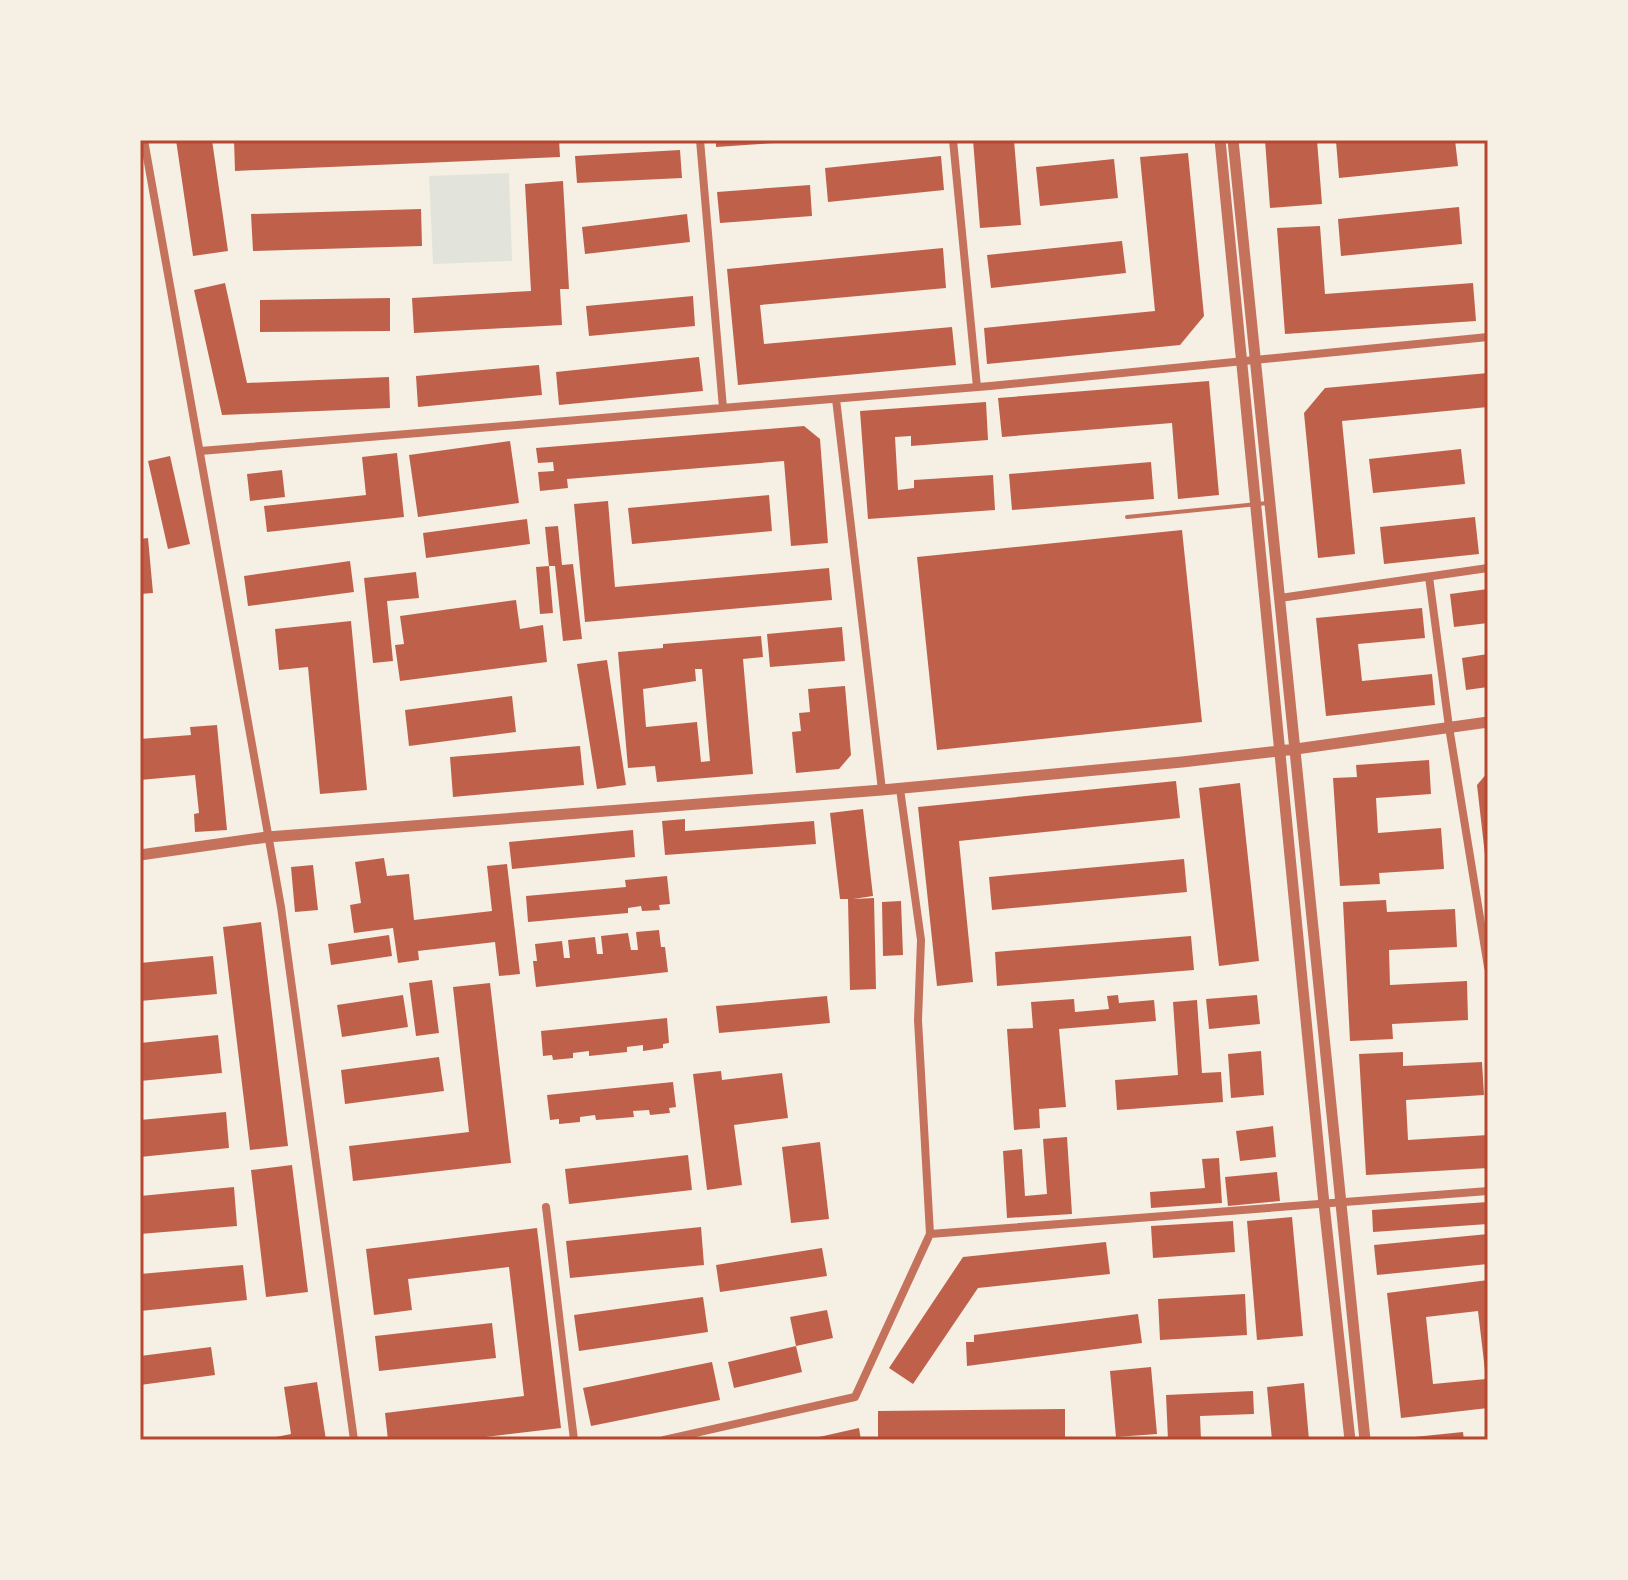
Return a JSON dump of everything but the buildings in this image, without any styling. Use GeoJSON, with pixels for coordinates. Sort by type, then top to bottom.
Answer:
{"type":"FeatureCollection","features":[{"type":"Feature","properties":{"kind":"street"},"geometry":{"type":"LineString","coordinates":[[144,140],[281,907],[354,1440]]}},
{"type":"Feature","properties":{"kind":"street"},"geometry":{"type":"LineString","coordinates":[[700,140],[723,408]]}},
{"type":"Feature","properties":{"kind":"street"},"geometry":{"type":"LineString","coordinates":[[953,140],[977,387]]}},
{"type":"Feature","properties":{"kind":"street"},"geometry":{"type":"LineString","coordinates":[[1220,140],[1350,1440]]}},
{"type":"Feature","properties":{"kind":"street"},"geometry":{"type":"LineString","coordinates":[[1233,140],[1365,1440]]}},
{"type":"Feature","properties":{"kind":"street"},"geometry":{"type":"LineString","coordinates":[[200,451],[977,387],[1488,337]]}},
{"type":"Feature","properties":{"kind":"street"},"geometry":{"type":"LineString","coordinates":[[836,399],[882,790]]}},
{"type":"Feature","properties":{"kind":"street"},"geometry":{"type":"LineString","coordinates":[[1280,598],[1488,568]]}},
{"type":"Feature","properties":{"kind":"street"},"geometry":{"type":"LineString","coordinates":[[1429,577],[1449,727],[1488,967]]}},
{"type":"Feature","properties":{"kind":"street"},"geometry":{"type":"LineString","coordinates":[[140,855],[267,837],[900,789],[1280,751],[1488,722]]}},
{"type":"Feature","properties":{"kind":"street"},"geometry":{"type":"LineString","coordinates":[[664,1440],[855,1397],[930,1234],[918,1020],[921,940],[900,789]]}},
{"type":"Feature","properties":{"kind":"street"},"geometry":{"type":"LineString","coordinates":[[930,1234],[1488,1191]]}},
{"type":"Feature","properties":{"kind":"street"},"geometry":{"type":"LineString","coordinates":[[546,1207],[574,1440]]}},
{"type":"Feature","properties":{"kind":"street"},"geometry":{"type":"LineString","coordinates":[[720,1429],[722,1440]]}},
{"type":"Feature","properties":{"kind":"lane"},"geometry":{"type":"LineString","coordinates":[[1127,517],[1270,503]]}},
{"type":"Feature","properties":{"kind":"shaded area"},"geometry":{"type":"Polygon","coordinates":[[[509,173],[512,261],[433,264],[429,176],[509,173]]]}}]}
